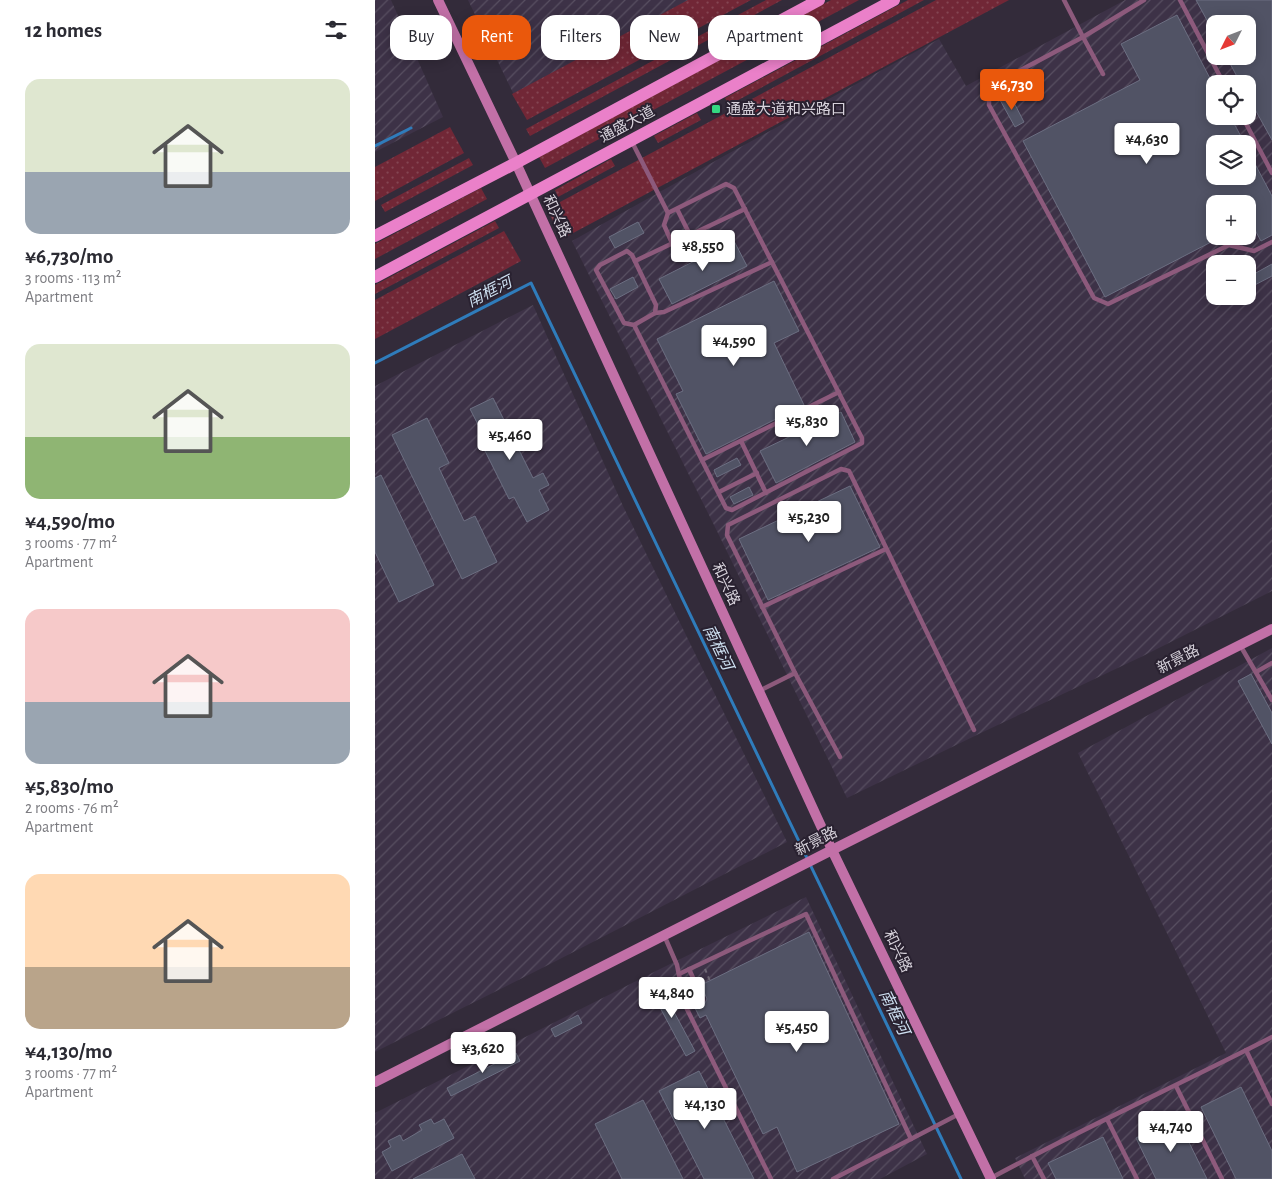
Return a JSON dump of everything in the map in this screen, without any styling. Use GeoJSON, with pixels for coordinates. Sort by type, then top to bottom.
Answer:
{"type":"FeatureCollection","features":[{"type":"Feature","properties":{"kind":"main road","name":"通盛大道"},"geometry":{"type":"LineString","coordinates":[[375,236],[516,163],[819,0]]}},
{"type":"Feature","properties":{"kind":"main road","name":"通盛大道"},"geometry":{"type":"LineString","coordinates":[[375,277],[894,0]]}},
{"type":"Feature","properties":{"kind":"street","name":"和兴路"},"geometry":{"type":"LineString","coordinates":[[438,0],[516,163],[832,850],[991,1178]]}},
{"type":"Feature","properties":{"kind":"street","name":"新景路"},"geometry":{"type":"LineString","coordinates":[[375,1082],[1272,629]]}},
{"type":"Feature","properties":{"kind":"lane"},"geometry":{"type":"LineString","coordinates":[[1064,0],[1103,74]]}},
{"type":"Feature","properties":{"kind":"lane"},"geometry":{"type":"LineString","coordinates":[[1144,0],[1083,37],[989,87],[989,105],[1094,298],[1108,304],[1229,245],[1254,251],[1272,242]]}},
{"type":"Feature","properties":{"kind":"lane"},"geometry":{"type":"LineString","coordinates":[[1180,0],[1219,75]]}},
{"type":"Feature","properties":{"kind":"lane"},"geometry":{"type":"LineString","coordinates":[[1247,125],[1272,173]]}},
{"type":"Feature","properties":{"kind":"lane"},"geometry":{"type":"LineString","coordinates":[[631,141],[668,213]]}},
{"type":"Feature","properties":{"kind":"lane"},"geometry":{"type":"LineString","coordinates":[[634,325],[727,508],[732,510],[862,443],[862,438],[839,392],[734,188],[726,184],[668,213],[664,224],[672,243]]}},
{"type":"Feature","properties":{"kind":"lane"},"geometry":{"type":"LineString","coordinates":[[677,209],[690,235]]}},
{"type":"Feature","properties":{"kind":"lane"},"geometry":{"type":"LineString","coordinates":[[635,261],[745,209]]}},
{"type":"Feature","properties":{"kind":"lane"},"geometry":{"type":"LineString","coordinates":[[655,313],[656,306],[632,255],[627,251],[600,265],[596,270],[624,323],[634,325],[655,313],[664,312],[772,262]]}},
{"type":"Feature","properties":{"kind":"lane"},"geometry":{"type":"LineString","coordinates":[[703,460],[839,392]]}},
{"type":"Feature","properties":{"kind":"lane"},"geometry":{"type":"LineString","coordinates":[[741,441],[766,493]]}},
{"type":"Feature","properties":{"kind":"lane"},"geometry":{"type":"LineString","coordinates":[[840,757],[795,673],[727,535],[728,525],[841,469],[849,471],[974,730]]}},
{"type":"Feature","properties":{"kind":"lane"},"geometry":{"type":"LineString","coordinates":[[719,492],[757,473]]}},
{"type":"Feature","properties":{"kind":"lane"},"geometry":{"type":"LineString","coordinates":[[762,607],[886,549]]}},
{"type":"Feature","properties":{"kind":"lane"},"geometry":{"type":"LineString","coordinates":[[1240,645],[1272,700]]}},
{"type":"Feature","properties":{"kind":"lane"},"geometry":{"type":"LineString","coordinates":[[1256,672],[1272,663]]}},
{"type":"Feature","properties":{"kind":"lane"},"geometry":{"type":"LineString","coordinates":[[759,691],[795,673]]}},
{"type":"Feature","properties":{"kind":"lane"},"geometry":{"type":"LineString","coordinates":[[679,974],[806,914],[911,1139]]}},
{"type":"Feature","properties":{"kind":"lane"},"geometry":{"type":"LineString","coordinates":[[664,935],[677,965],[682,999],[771,1179]]}},
{"type":"Feature","properties":{"kind":"lane"},"geometry":{"type":"LineString","coordinates":[[689,969],[703,1000]]}},
{"type":"Feature","properties":{"kind":"lane"},"geometry":{"type":"LineString","coordinates":[[991,1178],[1272,1037]]}},
{"type":"Feature","properties":{"kind":"lane"},"geometry":{"type":"LineString","coordinates":[[1246,1050],[1272,1104]]}},
{"type":"Feature","properties":{"kind":"lane"},"geometry":{"type":"LineString","coordinates":[[1176,1086],[1222,1179]]}},
{"type":"Feature","properties":{"kind":"lane"},"geometry":{"type":"LineString","coordinates":[[833,1179],[960,1113]]}},
{"type":"Feature","properties":{"kind":"lane"},"geometry":{"type":"LineString","coordinates":[[1107,1119],[1137,1179]]}},
{"type":"Feature","properties":{"kind":"lane"},"geometry":{"type":"LineString","coordinates":[[1032,1156],[1044,1179]]}},
{"type":"Feature","properties":{"kind":"path"},"geometry":{"type":"LineString","coordinates":[[702,963],[710,981]]}},
{"type":"Feature","properties":{"kind":"shaded area"},"geometry":{"type":"Polygon","coordinates":[[[375,0],[391,0],[398,15],[390,15],[390,60],[418,60],[443,117],[375,152],[375,0]]]}},
{"type":"Feature","properties":{"kind":"shaded area"},"geometry":{"type":"Polygon","coordinates":[[[468,0],[696,0],[667,15],[630,15],[630,34],[620,40],[620,15],[541,15],[541,60],[581,60],[514,95],[497,60],[531,60],[531,15],[475,15],[468,0]]]}},
{"type":"Feature","properties":{"kind":"shaded area"},"geometry":{"type":"Polygon","coordinates":[[[688,0],[751,0],[723,15],[708,15],[708,23],[698,28],[698,15],[660,15],[688,0]]]}},
{"type":"Feature","properties":{"kind":"shaded area"},"geometry":{"type":"Polygon","coordinates":[[[766,0],[782,0],[754,15],[738,15],[766,0]]]}},
{"type":"Feature","properties":{"kind":"shaded area"},"geometry":{"type":"Polygon","coordinates":[[[831,0],[859,0],[821,20],[821,15],[803,15],[831,0]]]}},
{"type":"Feature","properties":{"kind":"shaded area"},"geometry":{"type":"Polygon","coordinates":[[[908,0],[924,0],[821,55],[821,47],[908,0]]]}},
{"type":"Feature","properties":{"kind":"shaded area"},"geometry":{"type":"Polygon","coordinates":[[[936,0],[1009,0],[562,239],[547,209],[936,0]]]}},
{"type":"Feature","properties":{"kind":"shaded area"},"geometry":{"type":"Polygon","coordinates":[[[1125,0],[1272,0],[1272,591],[1143,656],[847,798],[714,525],[572,241],[939,39],[966,86],[1125,0]]]}},
{"type":"Feature","properties":{"kind":"shaded area"},"geometry":{"type":"Polygon","coordinates":[[[630,31],[630,60],[639,60],[527,120],[512,94],[576,60],[620,60],[620,36],[630,31]]]}},
{"type":"Feature","properties":{"kind":"shaded area"},"geometry":{"type":"Polygon","coordinates":[[[708,31],[708,40],[698,45],[698,37],[708,31]]]}},
{"type":"Feature","properties":{"kind":"shaded area"},"geometry":{"type":"Polygon","coordinates":[[[654,60],[671,60],[530,136],[526,129],[654,60]]]}},
{"type":"Feature","properties":{"kind":"shaded area"},"geometry":{"type":"Polygon","coordinates":[[[719,60],[747,60],[545,168],[539,157],[719,60]]]}},
{"type":"Feature","properties":{"kind":"shaded area"},"geometry":{"type":"Polygon","coordinates":[[[796,60],[813,60],[729,105],[725,98],[796,60]]]}},
{"type":"Feature","properties":{"kind":"shaded area"},"geometry":{"type":"Polygon","coordinates":[[[697,113],[701,120],[658,143],[654,136],[697,113]]]}},
{"type":"Feature","properties":{"kind":"shaded area"},"geometry":{"type":"Polygon","coordinates":[[[450,127],[464,153],[375,201],[375,167],[450,127]]]}},
{"type":"Feature","properties":{"kind":"shaded area"},"geometry":{"type":"Polygon","coordinates":[[[469,158],[473,165],[385,212],[381,205],[469,158]]]}},
{"type":"Feature","properties":{"kind":"shaded area"},"geometry":{"type":"Polygon","coordinates":[[[611,159],[615,166],[558,197],[555,190],[611,159]]]}},
{"type":"Feature","properties":{"kind":"shaded area"},"geometry":{"type":"Polygon","coordinates":[[[481,188],[487,199],[375,259],[375,244],[481,188]]]}},
{"type":"Feature","properties":{"kind":"shaded area"},"geometry":{"type":"Polygon","coordinates":[[[495,221],[499,228],[375,294],[375,285],[495,221]]]}},
{"type":"Feature","properties":{"kind":"shaded area"},"geometry":{"type":"Polygon","coordinates":[[[504,231],[521,261],[375,339],[375,300],[504,231]]]}},
{"type":"Feature","properties":{"kind":"shaded area"},"geometry":{"type":"Polygon","coordinates":[[[533,305],[623,506],[787,842],[375,1052],[375,386],[533,305]]]}},
{"type":"Feature","properties":{"kind":"shaded area"},"geometry":{"type":"Polygon","coordinates":[[[1272,648],[1272,1179],[1025,1179],[1015,1158],[1226,1053],[1078,753],[1272,648]]]}},
{"type":"Feature","properties":{"kind":"shaded area"},"geometry":{"type":"Polygon","coordinates":[[[806,897],[927,1154],[880,1179],[375,1179],[375,1113],[806,897]]]}},
{"type":"Feature","properties":{"kind":"building"},"geometry":{"type":"Polygon","coordinates":[[[1196,0],[1272,0],[1272,140],[1256,111],[1256,75],[1236,75],[1231,65],[1256,65],[1256,15],[1206,15],[1206,18],[1196,0]]]}},
{"type":"Feature","properties":{"kind":"building"},"geometry":{"type":"Polygon","coordinates":[[[1177,15],[1208,75],[1206,75],[1206,125],[1235,125],[1240,135],[1206,135],[1206,185],[1256,185],[1256,166],[1272,196],[1272,235],[1261,241],[1256,232],[1256,195],[1206,195],[1206,245],[1105,297],[1023,141],[1140,80],[1121,44],[1177,15]]]}},
{"type":"Feature","properties":{"kind":"building"},"geometry":{"type":"Polygon","coordinates":[[[1010,95],[1024,122],[1015,127],[1000,100],[1010,95]]]}},
{"type":"Feature","properties":{"kind":"building"},"geometry":{"type":"Polygon","coordinates":[[[638,222],[644,233],[615,248],[609,237],[638,222]]]}},
{"type":"Feature","properties":{"kind":"building"},"geometry":{"type":"Polygon","coordinates":[[[734,241],[747,266],[672,304],[659,279],[734,241]]]}},
{"type":"Feature","properties":{"kind":"building"},"geometry":{"type":"Polygon","coordinates":[[[1272,264],[1272,276],[1256,284],[1256,273],[1272,264]]]}},
{"type":"Feature","properties":{"kind":"building"},"geometry":{"type":"Polygon","coordinates":[[[633,277],[638,287],[616,299],[610,289],[633,277]]]}},
{"type":"Feature","properties":{"kind":"building"},"geometry":{"type":"Polygon","coordinates":[[[774,281],[799,331],[774,343],[804,405],[706,454],[676,394],[683,391],[657,339],[774,281]]]}},
{"type":"Feature","properties":{"kind":"building"},"geometry":{"type":"Polygon","coordinates":[[[493,398],[511,434],[520,429],[526,441],[517,446],[533,478],[543,473],[549,485],[539,490],[549,510],[527,522],[514,497],[509,499],[481,443],[486,440],[470,409],[493,398]]]}},
{"type":"Feature","properties":{"kind":"building"},"geometry":{"type":"Polygon","coordinates":[[[841,412],[855,442],[776,483],[760,451],[841,412]]]}},
{"type":"Feature","properties":{"kind":"building"},"geometry":{"type":"Polygon","coordinates":[[[427,418],[449,463],[439,468],[464,521],[475,516],[497,562],[462,579],[392,435],[427,418]]]}},
{"type":"Feature","properties":{"kind":"building"},"geometry":{"type":"Polygon","coordinates":[[[737,458],[741,465],[717,477],[714,470],[737,458]]]}},
{"type":"Feature","properties":{"kind":"building"},"geometry":{"type":"Polygon","coordinates":[[[381,475],[434,585],[399,602],[375,552],[375,478],[381,475]]]}},
{"type":"Feature","properties":{"kind":"building"},"geometry":{"type":"Polygon","coordinates":[[[850,486],[880,547],[768,600],[739,539],[850,486]]]}},
{"type":"Feature","properties":{"kind":"building"},"geometry":{"type":"Polygon","coordinates":[[[749,487],[753,495],[734,504],[730,497],[749,487]]]}},
{"type":"Feature","properties":{"kind":"building"},"geometry":{"type":"Polygon","coordinates":[[[1251,674],[1272,713],[1272,744],[1238,681],[1251,674]]]}},
{"type":"Feature","properties":{"kind":"building"},"geometry":{"type":"Polygon","coordinates":[[[809,932],[899,1124],[797,1172],[777,1127],[763,1134],[706,1015],[700,1018],[687,992],[693,989],[700,1002],[702,1004],[705,1003],[707,999],[701,985],[809,932]]]}},
{"type":"Feature","properties":{"kind":"building"},"geometry":{"type":"Polygon","coordinates":[[[658,982],[695,1051],[686,1056],[649,987],[658,982]]]}},
{"type":"Feature","properties":{"kind":"building"},"geometry":{"type":"Polygon","coordinates":[[[578,1015],[582,1023],[555,1037],[551,1029],[578,1015]]]}},
{"type":"Feature","properties":{"kind":"building"},"geometry":{"type":"Polygon","coordinates":[[[516,1053],[520,1061],[451,1096],[447,1088],[516,1053]]]}},
{"type":"Feature","properties":{"kind":"building"},"geometry":{"type":"Polygon","coordinates":[[[699,1071],[754,1179],[704,1179],[659,1091],[699,1071]]]}},
{"type":"Feature","properties":{"kind":"building"},"geometry":{"type":"Polygon","coordinates":[[[1241,1087],[1272,1151],[1272,1179],[1236,1179],[1201,1107],[1241,1087]]]}},
{"type":"Feature","properties":{"kind":"building"},"geometry":{"type":"Polygon","coordinates":[[[643,1100],[683,1179],[622,1179],[595,1124],[643,1100]]]}},
{"type":"Feature","properties":{"kind":"building"},"geometry":{"type":"Polygon","coordinates":[[[1177,1118],[1207,1179],[1156,1179],[1136,1138],[1177,1118]]]}},
{"type":"Feature","properties":{"kind":"building"},"geometry":{"type":"Polygon","coordinates":[[[431,1119],[434,1124],[444,1119],[454,1138],[392,1171],[382,1152],[391,1147],[388,1141],[400,1135],[403,1141],[422,1130],[419,1125],[431,1119]]]}},
{"type":"Feature","properties":{"kind":"building"},"geometry":{"type":"Polygon","coordinates":[[[1103,1137],[1123,1179],[1056,1179],[1048,1163],[1103,1137]]]}},
{"type":"Feature","properties":{"kind":"building"},"geometry":{"type":"Polygon","coordinates":[[[462,1154],[475,1179],[413,1179],[462,1154]]]}},
{"type":"Feature","properties":{"kind":"waterway","name":"南框河"},"geometry":{"type":"LineString","coordinates":[[375,146],[411,128]]}},
{"type":"Feature","properties":{"kind":"waterway","name":"南框河"},"geometry":{"type":"LineString","coordinates":[[375,363],[531,283],[961,1179]]}},
{"type":"Feature","properties":{"kind":"place","name":"通盛大道和兴路口"},"geometry":{"type":"Point","coordinates":[716,109]}}]}
